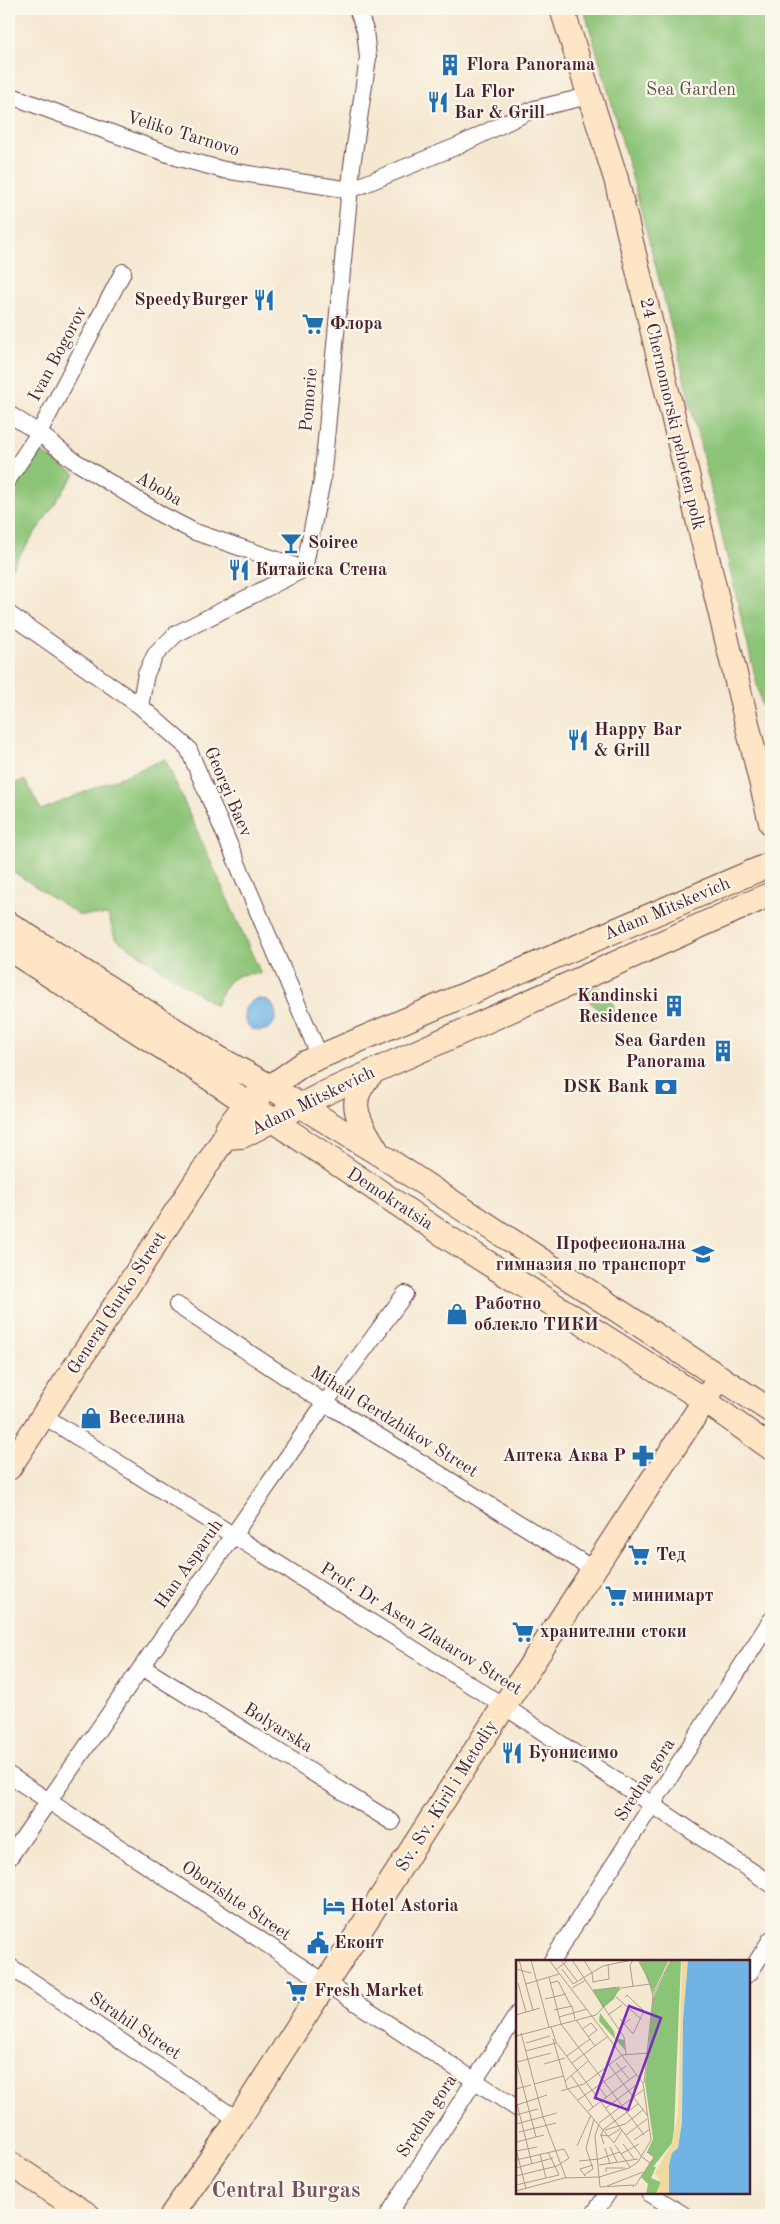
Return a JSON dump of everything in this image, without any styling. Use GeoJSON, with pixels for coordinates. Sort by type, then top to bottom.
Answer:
{"type":"FeatureCollection","features":[{"type":"Feature","properties":{"kind":"main road","name":"24 Chernomorski pehoten polk"},"geometry":{"type":"LineString","coordinates":[[562,9],[616,179],[771,823]]}},
{"type":"Feature","properties":{"kind":"main road","name":"Adam Mitskevich"},"geometry":{"type":"LineString","coordinates":[[771,864],[303,1064],[269,1086],[246,1104],[228,1126],[225,1137],[242,1136],[374,1071],[771,894]]}},
{"type":"Feature","properties":{"kind":"main road","name":"Demokratsia"},"geometry":{"type":"LineString","coordinates":[[9,924],[220,1059],[269,1086],[300,1107],[379,1154],[770,1410]]}},
{"type":"Feature","properties":{"kind":"main road","name":"Demokratsia"},"geometry":{"type":"LineString","coordinates":[[9,949],[193,1067],[450,1238],[704,1400],[771,1448]]}},
{"type":"Feature","properties":{"kind":"main road"},"geometry":{"type":"LineString","coordinates":[[374,1071],[361,1084],[356,1110],[363,1128],[379,1154]]}},
{"type":"Feature","properties":{"kind":"main road","name":"General Gurko Street"},"geometry":{"type":"LineString","coordinates":[[9,1468],[225,1137]]}},
{"type":"Feature","properties":{"kind":"main road","name":"Sv. Sv. Kiril i Metodiy"},"geometry":{"type":"LineString","coordinates":[[172,2215],[238,2120],[504,1706],[720,1377]]}},
{"type":"Feature","properties":{"kind":"main road"},"geometry":{"type":"LineString","coordinates":[[9,2163],[88,2215]]}},
{"type":"Feature","properties":{"kind":"street","name":"Pomorie"},"geometry":{"type":"LineString","coordinates":[[304,569],[322,482],[350,190],[368,58],[365,30],[357,9]]}},
{"type":"Feature","properties":{"kind":"street","name":"Veliko Tarnovo"},"geometry":{"type":"LineString","coordinates":[[9,95],[188,161],[260,177],[350,190]]}},
{"type":"Feature","properties":{"kind":"street"},"geometry":{"type":"LineString","coordinates":[[350,190],[460,145],[534,109],[589,96]]}},
{"type":"Feature","properties":{"kind":"street","name":"Ivan Bogorov"},"geometry":{"type":"LineString","coordinates":[[9,478],[39,433],[123,272]]}},
{"type":"Feature","properties":{"kind":"street","name":"Aboba"},"geometry":{"type":"LineString","coordinates":[[9,414],[39,433],[73,460],[162,515],[195,532],[304,569]]}},
{"type":"Feature","properties":{"kind":"street"},"geometry":{"type":"LineString","coordinates":[[140,706],[146,674],[155,655],[176,634],[304,569]]}},
{"type":"Feature","properties":{"kind":"street","name":"Georgi Baev"},"geometry":{"type":"LineString","coordinates":[[9,614],[140,706],[188,748],[320,1057]]}},
{"type":"Feature","properties":{"kind":"street","name":"Han Asparuh"},"geometry":{"type":"LineString","coordinates":[[9,1858],[325,1403],[405,1294]]}},
{"type":"Feature","properties":{"kind":"street","name":"Mihail Gerdzhikov Street"},"geometry":{"type":"LineString","coordinates":[[176,1305],[325,1403],[593,1569]]}},
{"type":"Feature","properties":{"kind":"street","name":"Prof. Dr Asen Zlatarov Street"},"geometry":{"type":"LineString","coordinates":[[44,1416],[234,1534],[504,1706],[771,1884]]}},
{"type":"Feature","properties":{"kind":"street","name":"Sredna gora"},"geometry":{"type":"LineString","coordinates":[[552,1960],[771,1620]]}},
{"type":"Feature","properties":{"kind":"street","name":"Bolyarska"},"geometry":{"type":"LineString","coordinates":[[142,1667],[392,1822]]}},
{"type":"Feature","properties":{"kind":"street","name":"Oborishte Street"},"geometry":{"type":"LineString","coordinates":[[9,1775],[326,1985],[516,2108]]}},
{"type":"Feature","properties":{"kind":"street"},"geometry":{"type":"LineString","coordinates":[[750,1972],[771,1939]]}},
{"type":"Feature","properties":{"kind":"street","name":"Strahil Street"},"geometry":{"type":"LineString","coordinates":[[9,1966],[238,2120]]}},
{"type":"Feature","properties":{"kind":"street","name":"Sredna gora"},"geometry":{"type":"LineString","coordinates":[[388,2215],[516,2017]]}},
{"type":"Feature","properties":{"kind":"street"},"geometry":{"type":"LineString","coordinates":[[593,2215],[607,2194]]}},
{"type":"Feature","properties":{"kind":"street"},"geometry":{"type":"LineString","coordinates":[[651,2194],[684,2215]]}},
{"type":"Feature","properties":{"kind":"green space","name":"Sea Garden"},"geometry":{"type":"Polygon","coordinates":[[[584,9],[771,9],[771,744],[706,467],[660,283],[611,100],[584,9]]]}},
{"type":"Feature","properties":{"kind":"green space"},"geometry":{"type":"Polygon","coordinates":[[[38,450],[75,474],[9,571],[9,494],[38,450]]]}},
{"type":"Feature","properties":{"kind":"green space"},"geometry":{"type":"Polygon","coordinates":[[[165,759],[261,974],[237,976],[227,984],[216,1006],[115,938],[108,915],[79,915],[9,869],[9,785],[25,780],[41,810],[165,759]]]}},
{"type":"Feature","properties":{"kind":"green space"},"geometry":{"type":"Polygon","coordinates":[[[595,988],[608,995],[616,1018],[609,1021],[584,996],[587,991],[595,988]]]}},
{"type":"Feature","properties":{"kind":"water"},"geometry":{"type":"Polygon","coordinates":[[[260,999],[266,1000],[271,1004],[275,1009],[275,1021],[271,1026],[266,1030],[260,1031],[254,1030],[249,1026],[245,1021],[244,1015],[245,1009],[249,1004],[254,1000],[260,999]]]}},
{"type":"Feature","properties":{"kind":"place","name":"Flora Panorama"},"geometry":{"type":"Point","coordinates":[450,65]}},
{"type":"Feature","properties":{"kind":"place","name":"La Flor Bar & Grill"},"geometry":{"type":"Point","coordinates":[438,102]}},
{"type":"Feature","properties":{"kind":"place","name":"SpeedyBurger"},"geometry":{"type":"Point","coordinates":[264,300]}},
{"type":"Feature","properties":{"kind":"place","name":"Флора"},"geometry":{"type":"Point","coordinates":[313,324]}},
{"type":"Feature","properties":{"kind":"place","name":"Soiree"},"geometry":{"type":"Point","coordinates":[291,543]}},
{"type":"Feature","properties":{"kind":"place","name":"Китайска Стена"},"geometry":{"type":"Point","coordinates":[239,570]}},
{"type":"Feature","properties":{"kind":"place","name":"Happy Bar & Grill"},"geometry":{"type":"Point","coordinates":[578,740]}},
{"type":"Feature","properties":{"kind":"place","name":"Kandinski Residence"},"geometry":{"type":"Point","coordinates":[674,1006]}},
{"type":"Feature","properties":{"kind":"place","name":"Sea Garden Panorama"},"geometry":{"type":"Point","coordinates":[723,1051]}},
{"type":"Feature","properties":{"kind":"place","name":"DSK Bank"},"geometry":{"type":"Point","coordinates":[666,1087]}},
{"type":"Feature","properties":{"kind":"place","name":"Професионална гимназия по транспорт"},"geometry":{"type":"Point","coordinates":[703,1254]}},
{"type":"Feature","properties":{"kind":"place","name":"Работно облекло ТИКИ"},"geometry":{"type":"Point","coordinates":[457,1314]}},
{"type":"Feature","properties":{"kind":"place","name":"Веселина"},"geometry":{"type":"Point","coordinates":[91,1418]}},
{"type":"Feature","properties":{"kind":"place","name":"Аптека Аква Р"},"geometry":{"type":"Point","coordinates":[643,1456]}},
{"type":"Feature","properties":{"kind":"place","name":"Тед"},"geometry":{"type":"Point","coordinates":[639,1555]}},
{"type":"Feature","properties":{"kind":"place","name":"минимарт"},"geometry":{"type":"Point","coordinates":[616,1596]}},
{"type":"Feature","properties":{"kind":"place","name":"хранителни стоки"},"geometry":{"type":"Point","coordinates":[523,1632]}},
{"type":"Feature","properties":{"kind":"place","name":"Буонисимо"},"geometry":{"type":"Point","coordinates":[512,1753]}},
{"type":"Feature","properties":{"kind":"place","name":"Hotel Astoria"},"geometry":{"type":"Point","coordinates":[334,1906]}},
{"type":"Feature","properties":{"kind":"place","name":"Еконт"},"geometry":{"type":"Point","coordinates":[318,1943]}},
{"type":"Feature","properties":{"kind":"place","name":"Fresh Market"},"geometry":{"type":"Point","coordinates":[297,1991]}},
{"type":"Feature","properties":{"kind":"district","name":"Central Burgas"},"geometry":{"type":"Point","coordinates":[286,2191]}}]}
